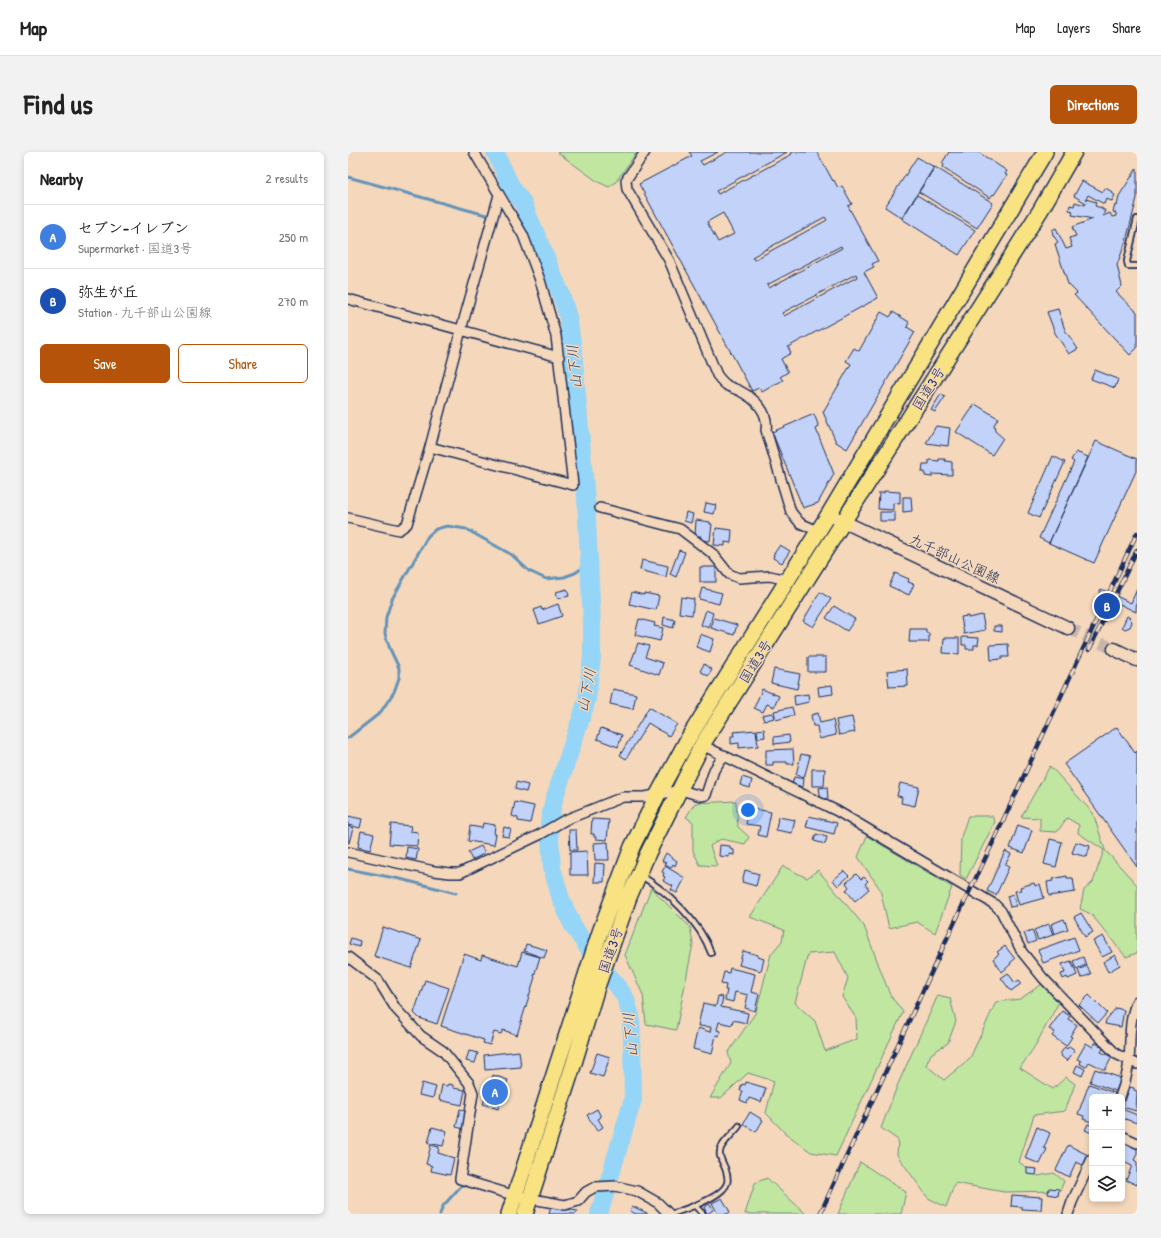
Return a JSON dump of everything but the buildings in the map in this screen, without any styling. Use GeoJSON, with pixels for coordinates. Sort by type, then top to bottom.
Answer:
{"type":"FeatureCollection","features":[{"type":"Feature","properties":{"kind":"highway","name":"国道3号"},"geometry":{"type":"LineString","coordinates":[[509,1214],[600,932],[632,847],[658,794],[689,737],[829,514],[1045,152]]}},
{"type":"Feature","properties":{"kind":"highway","name":"国道3号"},"geometry":{"type":"LineString","coordinates":[[525,1214],[612,944],[648,853],[681,790],[702,745],[1040,211],[1074,152]]}},
{"type":"Feature","properties":{"kind":"main road","name":"九千部山公園線"},"geometry":{"type":"LineString","coordinates":[[829,514],[1068,628]]}},
{"type":"Feature","properties":{"kind":"main road"},"geometry":{"type":"LineString","coordinates":[[1114,649],[1137,660]]}},
{"type":"Feature","properties":{"kind":"street"},"geometry":{"type":"LineString","coordinates":[[430,447],[573,485],[556,336],[540,280],[523,235],[474,152]]}},
{"type":"Feature","properties":{"kind":"street"},"geometry":{"type":"LineString","coordinates":[[645,152],[626,180],[627,189],[669,260],[717,374],[728,386],[739,390],[757,404],[765,414],[767,423],[766,430],[791,512],[800,523],[818,531]]}},
{"type":"Feature","properties":{"kind":"street"},"geometry":{"type":"LineString","coordinates":[[348,518],[399,530],[407,524],[500,195]]}},
{"type":"Feature","properties":{"kind":"street"},"geometry":{"type":"LineString","coordinates":[[348,299],[559,357]]}},
{"type":"Feature","properties":{"kind":"street"},"geometry":{"type":"LineString","coordinates":[[600,508],[680,529],[713,554],[729,574],[739,578],[770,576],[788,580]]}},
{"type":"Feature","properties":{"kind":"street"},"geometry":{"type":"LineString","coordinates":[[702,745],[843,814],[994,904],[1001,911],[1022,952],[1036,969],[1116,1054],[1133,1063]]}},
{"type":"Feature","properties":{"kind":"street"},"geometry":{"type":"LineString","coordinates":[[348,852],[434,871],[460,873],[539,835],[560,823],[623,798],[645,797],[681,790],[701,796],[706,795],[714,770],[724,755]]}},
{"type":"Feature","properties":{"kind":"street"},"geometry":{"type":"LineString","coordinates":[[348,957],[378,980],[396,1009],[422,1036],[443,1051],[469,1083],[473,1093],[460,1179],[516,1196],[565,1205],[578,1201],[586,1192],[595,1187],[615,1186],[637,1191],[658,1203],[670,1214]]}},
{"type":"Feature","properties":{"kind":"street"},"geometry":{"type":"LineString","coordinates":[[1121,1094],[1133,1063],[1129,1031],[1133,1010],[1137,1001]]}},
{"type":"Feature","properties":{"kind":"street"},"geometry":{"type":"LineString","coordinates":[[1125,1137],[1137,1143]]}},
{"type":"Feature","properties":{"kind":"street"},"geometry":{"type":"LineString","coordinates":[[1068,1214],[1089,1165]]}},
{"type":"Feature","properties":{"kind":"lane"},"geometry":{"type":"LineString","coordinates":[[1137,219],[1128,261],[1128,266],[1137,266]]}},
{"type":"Feature","properties":{"kind":"lane"},"geometry":{"type":"LineString","coordinates":[[639,875],[666,895],[694,922],[706,940],[711,953]]}},
{"type":"Feature","properties":{"kind":"lane"},"geometry":{"type":"LineString","coordinates":[[670,1214],[695,1206],[725,1188],[728,1182],[727,1171],[720,1158],[721,1148],[739,1126]]}},
{"type":"Feature","properties":{"kind":"lane"},"geometry":{"type":"LineString","coordinates":[[695,1206],[702,1214]]}},
{"type":"Feature","properties":{"kind":"green space"},"geometry":{"type":"Polygon","coordinates":[[[557,152],[637,152],[615,183],[609,187],[598,182],[557,152]]]}},
{"type":"Feature","properties":{"kind":"green space"},"geometry":{"type":"Polygon","coordinates":[[[1050,766],[1093,813],[1105,850],[1137,885],[1137,953],[1126,957],[1091,914],[1080,909],[1084,890],[1093,882],[1104,850],[1078,833],[1079,825],[1067,818],[1057,832],[1040,831],[1040,818],[1021,817],[1050,766]]]}},
{"type":"Feature","properties":{"kind":"green space"},"geometry":{"type":"Polygon","coordinates":[[[736,801],[738,827],[749,837],[745,844],[721,839],[710,846],[717,866],[700,865],[693,851],[693,822],[686,817],[695,803],[736,801]]]}},
{"type":"Feature","properties":{"kind":"green space"},"geometry":{"type":"Polygon","coordinates":[[[968,816],[992,816],[995,822],[966,879],[960,875],[961,837],[968,816]]]}},
{"type":"Feature","properties":{"kind":"green space"},"geometry":{"type":"Polygon","coordinates":[[[867,836],[952,887],[935,933],[917,922],[889,928],[880,889],[858,857],[867,836]]]}},
{"type":"Feature","properties":{"kind":"green space"},"geometry":{"type":"Polygon","coordinates":[[[783,866],[807,878],[818,870],[864,926],[890,995],[903,1012],[836,1156],[811,1152],[785,1133],[766,1113],[774,1081],[748,1073],[721,1098],[710,1098],[731,1063],[728,1053],[756,1012],[771,954],[782,941],[784,930],[750,917],[783,866]],[[835,952],[808,954],[795,1003],[815,1021],[825,1051],[857,1039],[856,1018],[842,997],[848,978],[835,952]]]}},
{"type":"Feature","properties":{"kind":"green space"},"geometry":{"type":"Polygon","coordinates":[[[651,888],[690,927],[693,944],[676,1030],[646,1024],[643,995],[625,955],[651,888]]]}},
{"type":"Feature","properties":{"kind":"green space"},"geometry":{"type":"Polygon","coordinates":[[[1042,984],[1059,1002],[1035,1046],[1020,1068],[1053,1089],[1066,1077],[1075,1084],[1065,1111],[1034,1115],[1019,1162],[1038,1176],[1054,1173],[1064,1181],[1060,1191],[1004,1192],[955,1183],[946,1207],[928,1198],[897,1155],[898,1140],[881,1128],[898,1084],[938,995],[950,998],[956,1021],[948,1043],[931,1054],[926,1065],[944,1080],[970,1058],[996,1002],[1020,999],[1042,984]]]}},
{"type":"Feature","properties":{"kind":"green space"},"geometry":{"type":"Polygon","coordinates":[[[860,1162],[906,1192],[901,1214],[838,1214],[860,1162]]]}},
{"type":"Feature","properties":{"kind":"green space"},"geometry":{"type":"Polygon","coordinates":[[[767,1178],[805,1213],[745,1214],[755,1183],[767,1178]]]}},
{"type":"Feature","properties":{"kind":"waterway","name":"山下川"},"geometry":{"type":"LineString","coordinates":[[495,152],[512,188],[523,203],[561,294],[568,317],[573,349],[586,499],[592,623],[592,657],[587,700],[553,803],[549,824],[552,868],[561,899],[573,926],[599,964],[625,997],[631,1016],[633,1099],[599,1214]]}},
{"type":"Feature","properties":{"kind":"waterway"},"geometry":{"type":"LineString","coordinates":[[348,177],[486,215]]}},
{"type":"Feature","properties":{"kind":"waterway"},"geometry":{"type":"LineString","coordinates":[[348,738],[380,713],[394,692],[399,678],[399,668],[385,634],[386,617],[392,599],[428,536],[436,529],[447,526],[466,529],[512,555],[529,571],[546,579],[564,577],[575,573],[590,563]]}},
{"type":"Feature","properties":{"kind":"waterway"},"geometry":{"type":"LineString","coordinates":[[348,869],[400,879],[456,893]]}},
{"type":"Feature","properties":{"kind":"waterway"},"geometry":{"type":"LineString","coordinates":[[440,1214],[443,1206],[462,1185],[462,1182]]}},
{"type":"Feature","properties":{"kind":"tunnel"},"geometry":{"type":"LineString","coordinates":[[1068,628],[1114,649]]}},
{"type":"Feature","properties":{"kind":"railway"},"geometry":{"type":"LineString","coordinates":[[820,1214],[949,934],[1137,533]]}},
{"type":"Feature","properties":{"kind":"railway"},"geometry":{"type":"LineString","coordinates":[[1089,650],[1137,550]]}},
{"type":"Feature","properties":{"kind":"place","name":"弥生が丘"},"geometry":{"type":"Point","coordinates":[1107,606]}},
{"type":"Feature","properties":{"kind":"place","name":"セブン-イレブン"},"geometry":{"type":"Point","coordinates":[495,1092]}}]}
